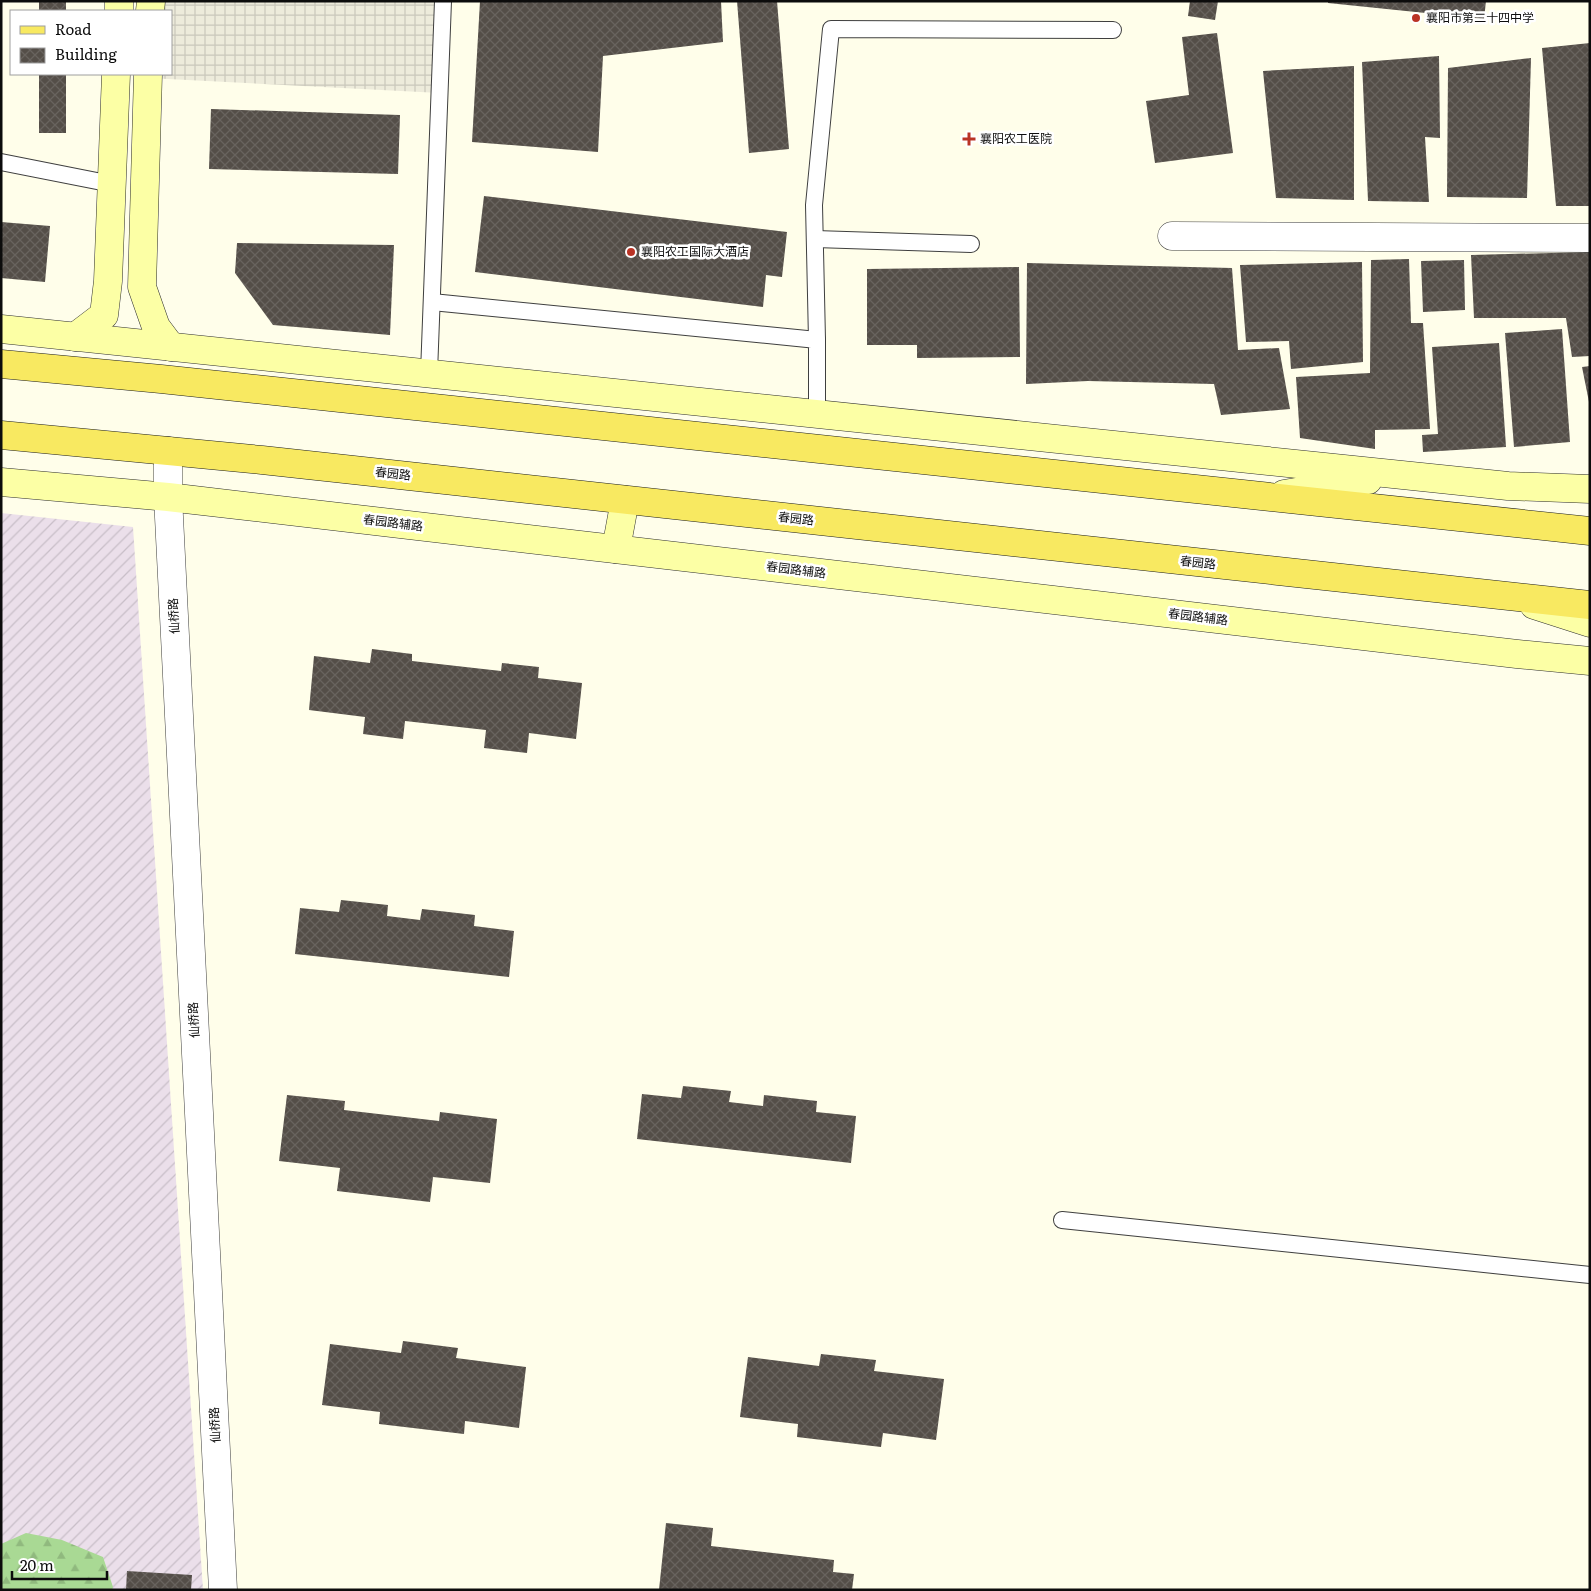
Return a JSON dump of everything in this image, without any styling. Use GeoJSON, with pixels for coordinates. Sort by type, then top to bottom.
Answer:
{"type":"FeatureCollection","features":[{"type":"Feature","properties":{"kind":"main road"},"geometry":{"type":"LineString","coordinates":[[1,364],[425,407],[1590,531]]}},
{"type":"Feature","properties":{"kind":"main road","name":"春园路"},"geometry":{"type":"LineString","coordinates":[[1,435],[625,500],[1590,606]]}},
{"type":"Feature","properties":{"kind":"street"},"geometry":{"type":"LineString","coordinates":[[75,337],[104,315],[108,281],[116,75]]}},
{"type":"Feature","properties":{"kind":"street"},"geometry":{"type":"LineString","coordinates":[[148,75],[142,287],[156,327],[171,346]]}},
{"type":"Feature","properties":{"kind":"street"},"geometry":{"type":"LineString","coordinates":[[1172,236],[1590,238]]}},
{"type":"Feature","properties":{"kind":"street"},"geometry":{"type":"LineString","coordinates":[[1,329],[1508,486],[1590,489]]}},
{"type":"Feature","properties":{"kind":"street"},"geometry":{"type":"LineString","coordinates":[[425,407],[429,373]]}},
{"type":"Feature","properties":{"kind":"street","name":"仙桥路"},"geometry":{"type":"LineString","coordinates":[[168,451],[168,497],[224,1590]]}},
{"type":"Feature","properties":{"kind":"street"},"geometry":{"type":"LineString","coordinates":[[1270,497],[1401,475]]}},
{"type":"Feature","properties":{"kind":"street","name":"春园路辅路"},"geometry":{"type":"LineString","coordinates":[[1,482],[168,497],[1497,652],[1590,661]]}},
{"type":"Feature","properties":{"kind":"street"},"geometry":{"type":"LineString","coordinates":[[616,549],[625,500]]}},
{"type":"Feature","properties":{"kind":"street"},"geometry":{"type":"LineString","coordinates":[[1512,597],[1590,623]]}},
{"type":"Feature","properties":{"kind":"lane"},"geometry":{"type":"LineString","coordinates":[[429,373],[443,1]]}},
{"type":"Feature","properties":{"kind":"lane"},"geometry":{"type":"LineString","coordinates":[[817,414],[814,205],[831,29],[1113,30]]}},
{"type":"Feature","properties":{"kind":"lane"},"geometry":{"type":"LineString","coordinates":[[1,162],[112,184]]}},
{"type":"Feature","properties":{"kind":"lane"},"geometry":{"type":"LineString","coordinates":[[815,239],[971,244]]}},
{"type":"Feature","properties":{"kind":"lane"},"geometry":{"type":"LineString","coordinates":[[432,302],[817,340]]}},
{"type":"Feature","properties":{"kind":"lane"},"geometry":{"type":"LineString","coordinates":[[1062,1220],[1590,1275]]}},
{"type":"Feature","properties":{"kind":"shaded area"},"geometry":{"type":"Polygon","coordinates":[[[151,1],[443,1],[440,93],[148,78],[148,75],[172,75],[172,10],[150,10],[151,1]]]}},
{"type":"Feature","properties":{"kind":"shaded area"},"geometry":{"type":"Polygon","coordinates":[[[1,513],[133,527],[203,1590],[1,1590],[1,513]]]}},
{"type":"Feature","properties":{"kind":"green space"},"geometry":{"type":"Polygon","coordinates":[[[26,1533],[62,1540],[103,1557],[113,1587],[112,1590],[1,1590],[1,1544],[26,1533]]]}},
{"type":"Feature","properties":{"kind":"building"},"geometry":{"type":"Polygon","coordinates":[[[39,1],[66,1],[66,10],[39,10],[39,1]]]}},
{"type":"Feature","properties":{"kind":"building"},"geometry":{"type":"Polygon","coordinates":[[[480,1],[721,1],[723,42],[603,56],[598,152],[472,142],[480,1]]]}},
{"type":"Feature","properties":{"kind":"building"},"geometry":{"type":"Polygon","coordinates":[[[737,1],[777,1],[789,149],[749,153],[737,1]]]}},
{"type":"Feature","properties":{"kind":"building"},"geometry":{"type":"Polygon","coordinates":[[[1190,1],[1218,1],[1215,20],[1188,16],[1190,1]]]}},
{"type":"Feature","properties":{"kind":"building"},"geometry":{"type":"Polygon","coordinates":[[[1328,1],[1486,1],[1484,19],[1328,3],[1328,1]]]}},
{"type":"Feature","properties":{"kind":"building"},"geometry":{"type":"Polygon","coordinates":[[[1217,33],[1233,153],[1155,163],[1146,101],[1189,95],[1182,37],[1217,33]]]}},
{"type":"Feature","properties":{"kind":"building"},"geometry":{"type":"Polygon","coordinates":[[[1590,43],[1590,206],[1556,206],[1542,48],[1590,43]]]}},
{"type":"Feature","properties":{"kind":"building"},"geometry":{"type":"Polygon","coordinates":[[[1439,56],[1440,138],[1425,137],[1429,202],[1368,201],[1362,62],[1439,56]]]}},
{"type":"Feature","properties":{"kind":"building"},"geometry":{"type":"Polygon","coordinates":[[[1531,58],[1527,198],[1447,197],[1448,68],[1531,58]]]}},
{"type":"Feature","properties":{"kind":"building"},"geometry":{"type":"Polygon","coordinates":[[[1354,66],[1354,200],[1276,198],[1263,71],[1354,66]]]}},
{"type":"Feature","properties":{"kind":"building"},"geometry":{"type":"Polygon","coordinates":[[[39,75],[66,75],[66,133],[39,133],[39,75]]]}},
{"type":"Feature","properties":{"kind":"building"},"geometry":{"type":"Polygon","coordinates":[[[211,109],[400,115],[398,174],[209,169],[211,109]]]}},
{"type":"Feature","properties":{"kind":"building","name":"襄阳农工国际大酒店"},"geometry":{"type":"Polygon","coordinates":[[[484,196],[787,232],[782,277],[766,275],[763,307],[475,272],[484,196]]]}},
{"type":"Feature","properties":{"kind":"building"},"geometry":{"type":"Polygon","coordinates":[[[1,222],[50,226],[45,282],[1,278],[1,222]]]}},
{"type":"Feature","properties":{"kind":"building"},"geometry":{"type":"Polygon","coordinates":[[[237,243],[394,245],[390,335],[273,325],[235,273],[237,243]]]}},
{"type":"Feature","properties":{"kind":"building"},"geometry":{"type":"Polygon","coordinates":[[[1590,252],[1590,356],[1572,357],[1566,318],[1474,318],[1471,255],[1590,252]]]}},
{"type":"Feature","properties":{"kind":"building"},"geometry":{"type":"Polygon","coordinates":[[[1409,259],[1411,323],[1423,323],[1430,429],[1375,430],[1375,449],[1300,438],[1296,377],[1370,373],[1371,260],[1409,259]]]}},
{"type":"Feature","properties":{"kind":"building"},"geometry":{"type":"Polygon","coordinates":[[[1464,260],[1465,310],[1423,312],[1421,261],[1464,260]]]}},
{"type":"Feature","properties":{"kind":"building"},"geometry":{"type":"Polygon","coordinates":[[[1362,262],[1363,362],[1291,369],[1289,341],[1246,342],[1240,265],[1362,262]]]}},
{"type":"Feature","properties":{"kind":"building"},"geometry":{"type":"Polygon","coordinates":[[[1027,263],[1232,268],[1238,350],[1279,348],[1290,409],[1221,415],[1214,384],[1088,381],[1026,384],[1027,263]]]}},
{"type":"Feature","properties":{"kind":"building"},"geometry":{"type":"Polygon","coordinates":[[[1019,267],[1020,357],[917,358],[917,345],[867,345],[867,269],[1019,267]]]}},
{"type":"Feature","properties":{"kind":"building"},"geometry":{"type":"Polygon","coordinates":[[[1562,329],[1570,442],[1514,447],[1505,333],[1562,329]]]}},
{"type":"Feature","properties":{"kind":"building"},"geometry":{"type":"Polygon","coordinates":[[[1499,343],[1506,447],[1423,452],[1422,435],[1438,434],[1432,347],[1499,343]]]}},
{"type":"Feature","properties":{"kind":"building"},"geometry":{"type":"Polygon","coordinates":[[[1590,366],[1590,402],[1589,402],[1582,367],[1590,366]]]}},
{"type":"Feature","properties":{"kind":"building"},"geometry":{"type":"Polygon","coordinates":[[[372,649],[412,654],[412,661],[501,671],[502,663],[539,667],[538,678],[582,683],[576,739],[529,733],[527,753],[484,748],[486,730],[405,721],[403,739],[363,734],[365,717],[309,710],[314,656],[370,663],[372,649]]]}},
{"type":"Feature","properties":{"kind":"building"},"geometry":{"type":"Polygon","coordinates":[[[341,900],[388,905],[387,916],[420,920],[422,909],[475,915],[474,926],[514,931],[509,977],[295,954],[300,908],[339,912],[341,900]]]}},
{"type":"Feature","properties":{"kind":"building"},"geometry":{"type":"Polygon","coordinates":[[[683,1086],[731,1091],[729,1102],[763,1106],[764,1095],[817,1101],[816,1112],[856,1116],[851,1163],[637,1139],[642,1094],[681,1098],[683,1086]]]}},
{"type":"Feature","properties":{"kind":"building"},"geometry":{"type":"Polygon","coordinates":[[[287,1095],[345,1101],[344,1110],[439,1121],[440,1112],[497,1119],[490,1183],[433,1177],[430,1202],[337,1191],[340,1168],[279,1161],[287,1095]]]}},
{"type":"Feature","properties":{"kind":"building"},"geometry":{"type":"Polygon","coordinates":[[[403,1341],[458,1348],[456,1358],[526,1367],[519,1428],[465,1421],[464,1434],[379,1424],[380,1412],[322,1405],[330,1344],[401,1353],[403,1341]]]}},
{"type":"Feature","properties":{"kind":"building"},"geometry":{"type":"Polygon","coordinates":[[[821,1354],[876,1360],[874,1371],[944,1379],[936,1440],[883,1433],[881,1447],[797,1437],[798,1424],[740,1417],[748,1357],[819,1366],[821,1354]]]}},
{"type":"Feature","properties":{"kind":"building"},"geometry":{"type":"Polygon","coordinates":[[[666,1523],[713,1528],[711,1546],[834,1560],[833,1572],[854,1574],[852,1590],[659,1590],[666,1523]]]}},
{"type":"Feature","properties":{"kind":"building"},"geometry":{"type":"Polygon","coordinates":[[[127,1571],[192,1575],[191,1590],[126,1590],[127,1571]]]}},
{"type":"Feature","properties":{"kind":"place","name":"襄阳市第二十四中学"},"geometry":{"type":"Point","coordinates":[1416,18]}},
{"type":"Feature","properties":{"kind":"place","name":"襄阳农工医院"},"geometry":{"type":"Point","coordinates":[969,139]}},
{"type":"Feature","properties":{"kind":"place","name":"襄阳农工国际大酒店"},"geometry":{"type":"Point","coordinates":[631,252]}}]}
